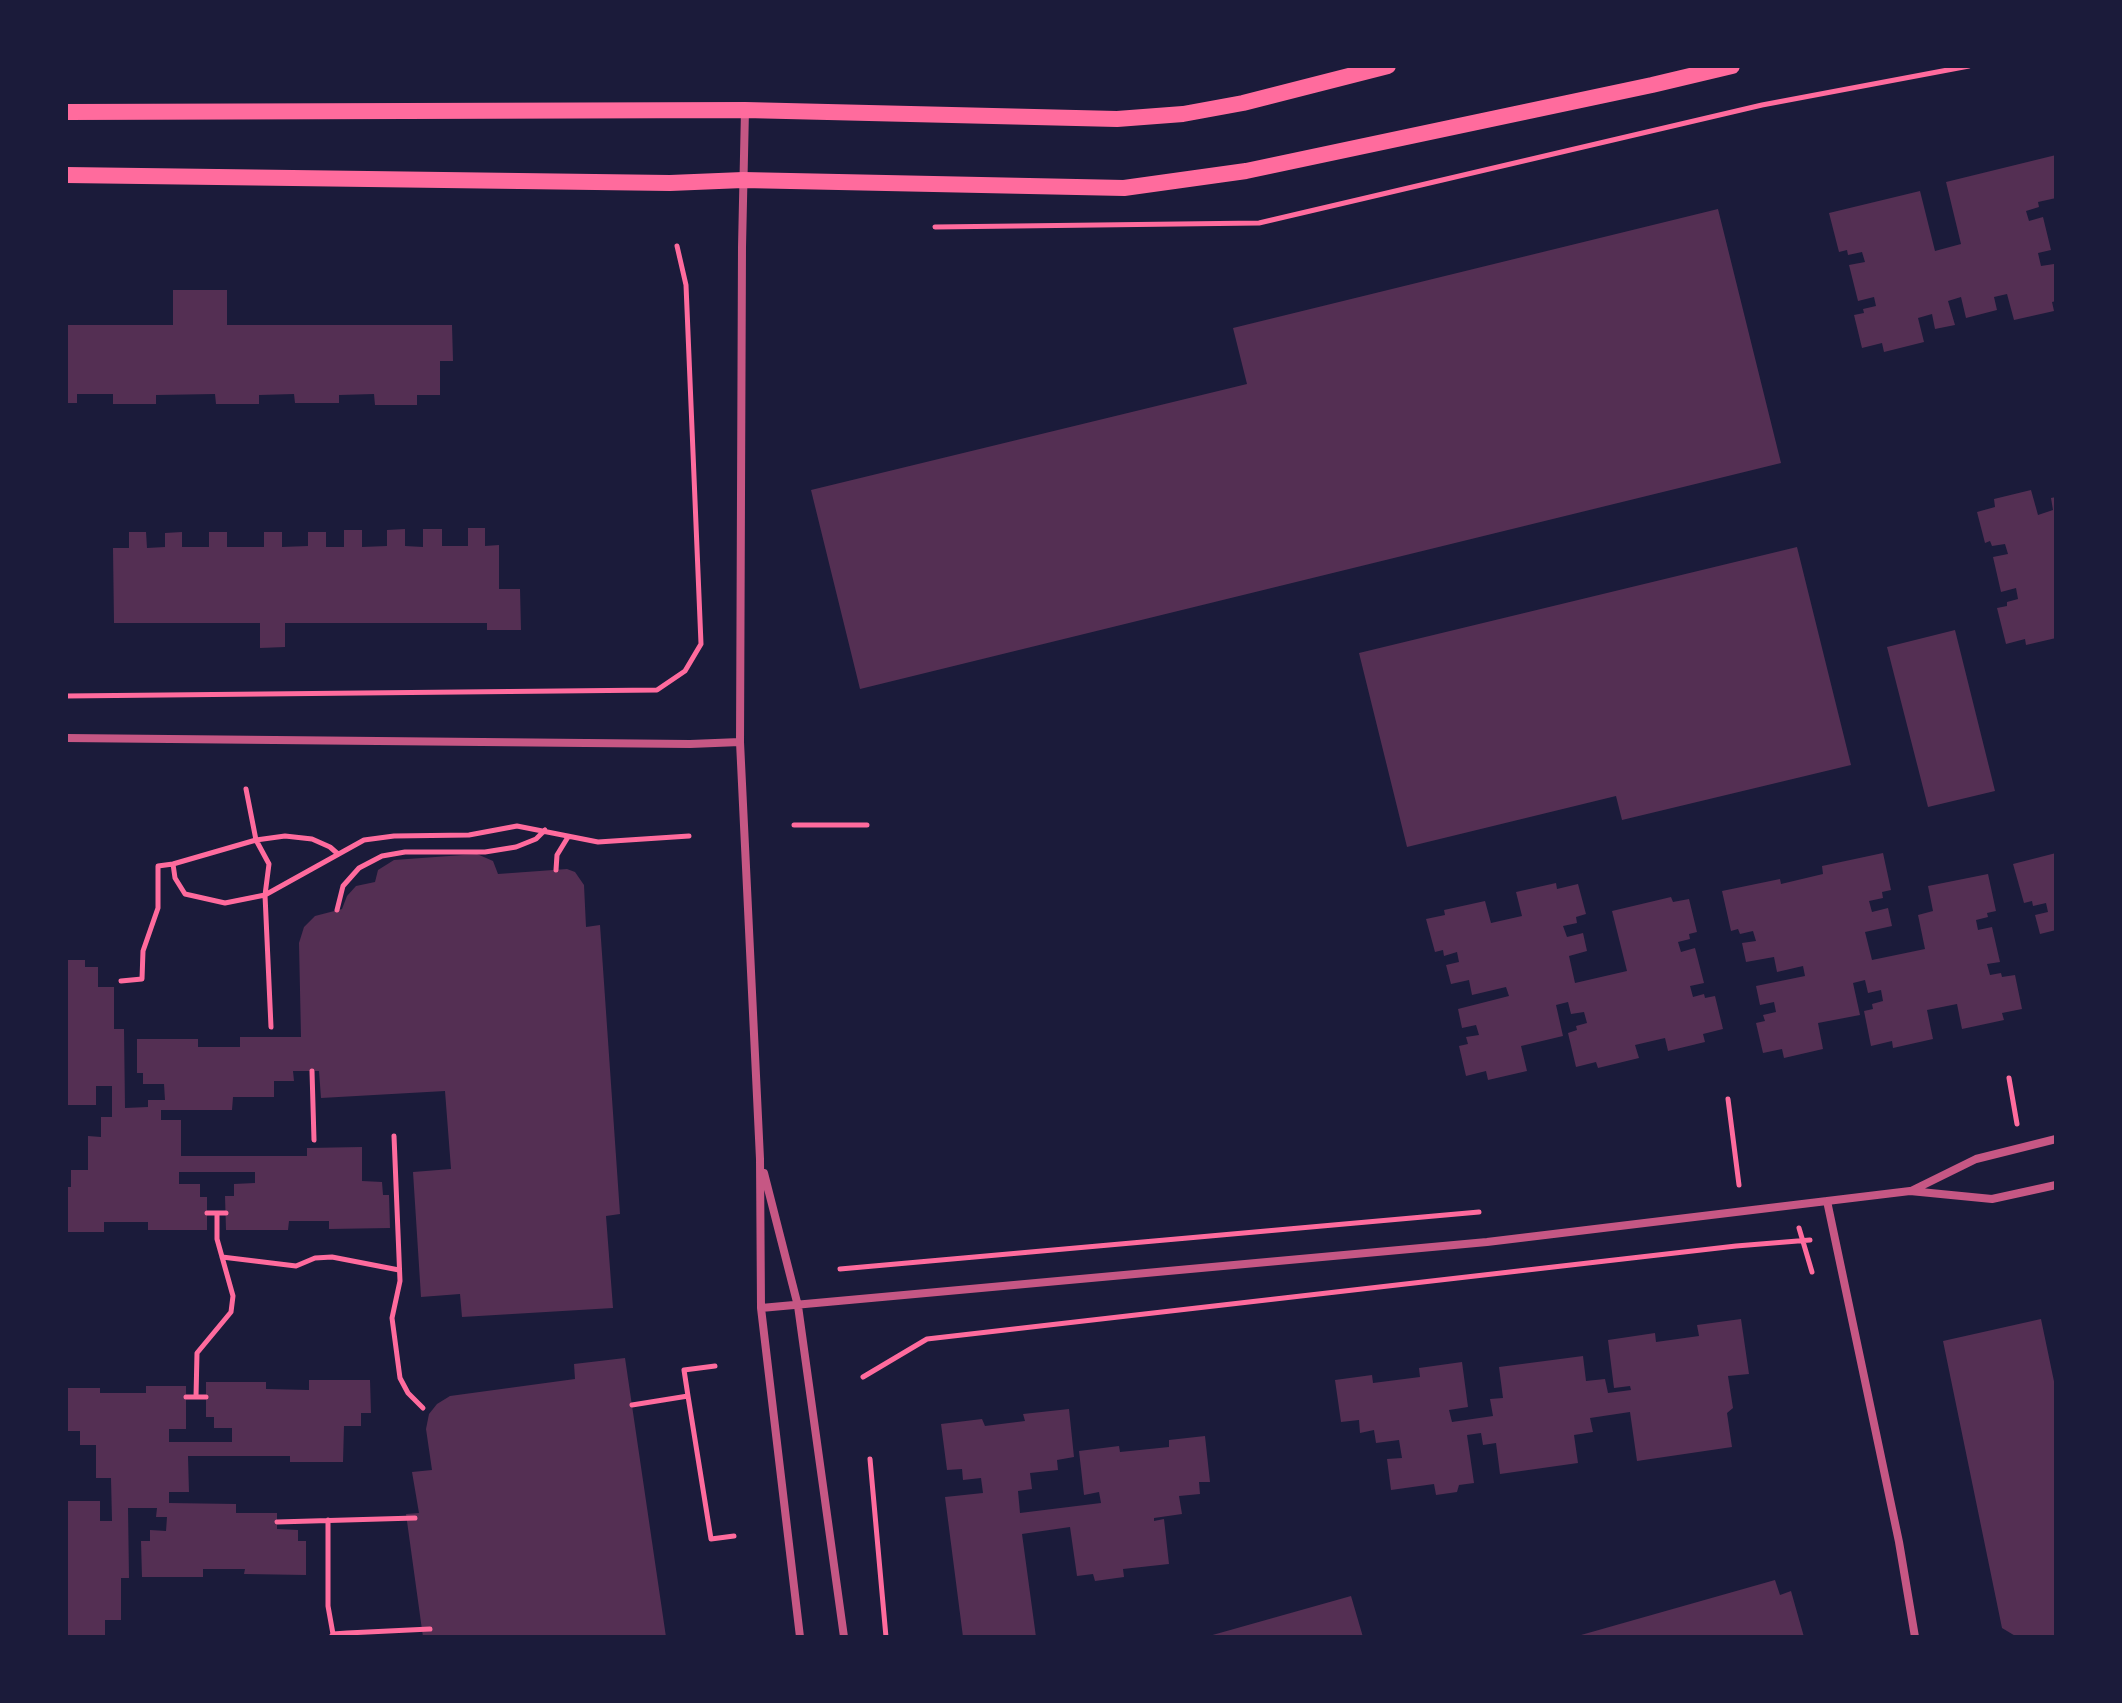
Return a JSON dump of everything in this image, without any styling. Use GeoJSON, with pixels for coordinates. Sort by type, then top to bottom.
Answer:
{"type":"FeatureCollection","features":[{"type":"Feature","properties":{"kind":"main road"},"geometry":{"type":"LineString","coordinates":[[66,112],[745,110],[1117,119],[1183,114],[1243,103],[1388,66]]}},
{"type":"Feature","properties":{"kind":"main road"},"geometry":{"type":"LineString","coordinates":[[66,175],[670,183],[743,180],[1124,188],[1246,171],[1721,67]]}},
{"type":"Feature","properties":{"kind":"street"},"geometry":{"type":"LineString","coordinates":[[745,110],[740,742],[760,1159],[761,1308],[800,1637]]}},
{"type":"Feature","properties":{"kind":"street"},"geometry":{"type":"LineString","coordinates":[[66,738],[740,742]]}},
{"type":"Feature","properties":{"kind":"street"},"geometry":{"type":"LineString","coordinates":[[1910,1191],[1976,1159],[2056,1139]]}},
{"type":"Feature","properties":{"kind":"street"},"geometry":{"type":"LineString","coordinates":[[760,1159],[798,1306],[844,1637]]}},
{"type":"Feature","properties":{"kind":"street"},"geometry":{"type":"LineString","coordinates":[[761,1308],[1487,1242],[1910,1191],[1992,1199],[2056,1185]]}},
{"type":"Feature","properties":{"kind":"street"},"geometry":{"type":"LineString","coordinates":[[1827,1201],[1899,1542],[1915,1637]]}},
{"type":"Feature","properties":{"kind":"path"},"geometry":{"type":"LineString","coordinates":[[935,227],[1259,223],[1762,105],[1969,66]]}},
{"type":"Feature","properties":{"kind":"path"},"geometry":{"type":"LineString","coordinates":[[66,696],[657,690],[685,671],[701,644],[686,285],[677,246]]}},
{"type":"Feature","properties":{"kind":"path"},"geometry":{"type":"LineString","coordinates":[[246,789],[256,840],[269,864],[265,895],[271,1027]]}},
{"type":"Feature","properties":{"kind":"path"},"geometry":{"type":"LineString","coordinates":[[794,825],[867,825]]}},
{"type":"Feature","properties":{"kind":"path"},"geometry":{"type":"LineString","coordinates":[[173,864],[175,878],[185,894],[225,903],[265,895],[364,840],[394,836],[469,835],[517,826],[598,842],[689,836]]}},
{"type":"Feature","properties":{"kind":"path"},"geometry":{"type":"LineString","coordinates":[[337,910],[343,886],[359,868],[382,856],[405,852],[485,852],[516,847],[536,839],[545,830]]}},
{"type":"Feature","properties":{"kind":"path"},"geometry":{"type":"LineString","coordinates":[[121,981],[142,979],[143,951],[158,908],[158,866],[256,840],[285,836],[312,839],[338,854]]}},
{"type":"Feature","properties":{"kind":"path"},"geometry":{"type":"LineString","coordinates":[[556,870],[557,855],[568,837]]}},
{"type":"Feature","properties":{"kind":"path"},"geometry":{"type":"LineString","coordinates":[[312,1071],[314,1140]]}},
{"type":"Feature","properties":{"kind":"path"},"geometry":{"type":"LineString","coordinates":[[2009,1078],[2014,1107]]}},
{"type":"Feature","properties":{"kind":"path"},"geometry":{"type":"LineString","coordinates":[[1728,1099],[1739,1185]]}},
{"type":"Feature","properties":{"kind":"path"},"geometry":{"type":"LineString","coordinates":[[394,1136],[400,1281],[392,1318],[400,1378],[408,1393],[423,1408]]}},
{"type":"Feature","properties":{"kind":"path"},"geometry":{"type":"LineString","coordinates":[[840,1269],[1479,1212]]}},
{"type":"Feature","properties":{"kind":"path"},"geometry":{"type":"LineString","coordinates":[[207,1213],[226,1213]]}},
{"type":"Feature","properties":{"kind":"path"},"geometry":{"type":"LineString","coordinates":[[196,1397],[197,1353],[231,1312],[233,1296],[217,1239],[217,1213]]}},
{"type":"Feature","properties":{"kind":"path"},"geometry":{"type":"LineString","coordinates":[[863,1377],[927,1339],[1834,1237]]}},
{"type":"Feature","properties":{"kind":"path"},"geometry":{"type":"LineString","coordinates":[[222,1257],[296,1266],[315,1258],[332,1257],[399,1270]]}},
{"type":"Feature","properties":{"kind":"path"},"geometry":{"type":"LineString","coordinates":[[715,1366],[684,1370],[711,1539],[734,1536]]}},
{"type":"Feature","properties":{"kind":"path"},"geometry":{"type":"LineString","coordinates":[[632,1405],[688,1396]]}},
{"type":"Feature","properties":{"kind":"path"},"geometry":{"type":"LineString","coordinates":[[186,1397],[206,1397]]}},
{"type":"Feature","properties":{"kind":"path"},"geometry":{"type":"LineString","coordinates":[[870,1459],[886,1637]]}},
{"type":"Feature","properties":{"kind":"path"},"geometry":{"type":"LineString","coordinates":[[277,1522],[415,1518]]}},
{"type":"Feature","properties":{"kind":"path"},"geometry":{"type":"LineString","coordinates":[[328,1520],[328,1606],[332,1636],[430,1629]]}},
{"type":"Feature","properties":{"kind":"building"},"geometry":{"type":"Polygon","coordinates":[[[2056,155],[2056,198],[2038,202],[2039,207],[2026,211],[2029,221],[2043,217],[2051,250],[2038,253],[2041,266],[2054,264],[2056,268],[2056,301],[2052,302],[2054,311],[2014,320],[2007,294],[1994,297],[1997,310],[1966,318],[1961,297],[1948,301],[1955,325],[1935,329],[1932,314],[1918,318],[1924,342],[1884,352],[1882,343],[1862,348],[1854,315],[1876,306],[1874,297],[1858,301],[1849,265],[1865,262],[1862,252],[1848,255],[1847,250],[1839,252],[1829,213],[1920,191],[1935,251],[1961,244],[1946,182],[2056,155]]]}},
{"type":"Feature","properties":{"kind":"building"},"geometry":{"type":"Polygon","coordinates":[[[1718,209],[1781,463],[860,689],[811,490],[1247,384],[1233,328],[1718,209]]]}},
{"type":"Feature","properties":{"kind":"building"},"geometry":{"type":"Polygon","coordinates":[[[173,290],[227,290],[227,325],[452,325],[453,361],[440,361],[440,395],[417,395],[417,405],[375,405],[374,394],[339,395],[339,403],[295,403],[294,394],[259,395],[259,404],[216,404],[215,394],[156,395],[156,404],[113,404],[113,394],[77,394],[77,403],[66,403],[66,325],[173,325],[173,290]]]}},
{"type":"Feature","properties":{"kind":"building"},"geometry":{"type":"Polygon","coordinates":[[[2031,490],[2038,515],[2053,510],[2051,498],[2056,497],[2056,638],[2026,645],[2025,639],[2006,644],[1997,608],[2018,599],[2016,588],[2001,592],[1993,557],[2008,554],[2005,544],[1992,546],[1990,541],[1985,543],[1977,512],[1995,507],[1994,499],[2031,490]]]}},
{"type":"Feature","properties":{"kind":"building"},"geometry":{"type":"Polygon","coordinates":[[[468,528],[485,528],[485,546],[499,545],[499,589],[520,589],[521,630],[487,630],[487,623],[285,623],[285,647],[260,648],[260,623],[114,623],[113,548],[129,548],[129,532],[146,532],[147,548],[165,547],[165,533],[182,532],[182,547],[209,547],[209,532],[227,532],[227,547],[264,547],[264,532],[282,532],[282,547],[308,546],[308,532],[326,532],[326,547],[344,547],[344,530],[362,530],[362,547],[387,546],[387,530],[405,529],[405,546],[423,547],[423,529],[442,529],[442,546],[468,546],[468,528]]]}},
{"type":"Feature","properties":{"kind":"building"},"geometry":{"type":"Polygon","coordinates":[[[1797,547],[1851,765],[1622,820],[1616,796],[1407,847],[1359,653],[1797,547]]]}},
{"type":"Feature","properties":{"kind":"building"},"geometry":{"type":"Polygon","coordinates":[[[1955,630],[1995,791],[1928,807],[1887,647],[1955,630]]]}},
{"type":"Feature","properties":{"kind":"building"},"geometry":{"type":"Polygon","coordinates":[[[1883,853],[1891,890],[1882,892],[1883,898],[1869,901],[1872,912],[1888,908],[1892,926],[1865,932],[1872,960],[1925,949],[1918,915],[1933,911],[1928,886],[1988,874],[1996,911],[1976,920],[1978,930],[1992,927],[2000,962],[1987,964],[1990,975],[2015,975],[2022,1009],[2002,1013],[2004,1020],[1962,1029],[1957,1004],[1927,1010],[1933,1039],[1893,1048],[1892,1041],[1871,1046],[1864,1011],[1873,1009],[1872,1004],[1883,1001],[1881,990],[1868,993],[1865,980],[1853,983],[1860,1015],[1818,1023],[1823,1049],[1784,1058],[1782,1049],[1763,1053],[1756,1023],[1765,1021],[1763,1015],[1776,1012],[1774,1002],[1760,1005],[1756,986],[1805,976],[1803,966],[1777,972],[1774,957],[1746,962],[1742,943],[1756,941],[1753,931],[1740,934],[1738,929],[1731,931],[1722,891],[1780,879],[1781,884],[1823,874],[1822,866],[1883,853]]]}},
{"type":"Feature","properties":{"kind":"building"},"geometry":{"type":"Polygon","coordinates":[[[2056,853],[2056,930],[2040,934],[2035,915],[2048,912],[2046,903],[2033,906],[2032,901],[2024,903],[2013,864],[2056,853]]]}},
{"type":"Feature","properties":{"kind":"building"},"geometry":{"type":"Polygon","coordinates":[[[477,854],[493,861],[498,874],[567,869],[575,872],[584,885],[586,927],[600,925],[620,1214],[606,1216],[613,1308],[462,1317],[460,1294],[421,1297],[413,1172],[451,1169],[445,1091],[321,1098],[319,1071],[293,1071],[294,1081],[274,1081],[274,1097],[233,1097],[232,1110],[161,1110],[161,1120],[181,1120],[181,1156],[307,1156],[307,1148],[362,1147],[362,1181],[382,1182],[383,1195],[389,1195],[390,1228],[329,1229],[329,1221],[289,1221],[288,1230],[226,1230],[225,1196],[234,1196],[234,1184],[255,1183],[255,1172],[179,1172],[179,1184],[200,1184],[200,1197],[207,1197],[207,1230],[148,1230],[148,1222],[104,1222],[104,1232],[66,1232],[66,1187],[71,1187],[71,1170],[88,1170],[88,1136],[101,1137],[101,1117],[112,1117],[112,1086],[96,1086],[96,1105],[66,1105],[66,960],[85,960],[85,967],[98,967],[98,987],[114,987],[114,1029],[124,1029],[125,1108],[148,1107],[148,1100],[165,1100],[164,1084],[143,1084],[143,1073],[137,1073],[137,1039],[198,1039],[198,1047],[240,1047],[240,1037],[301,1037],[299,943],[304,927],[315,916],[342,909],[347,896],[356,886],[375,882],[378,870],[394,860],[477,854]]]}},
{"type":"Feature","properties":{"kind":"building"},"geometry":{"type":"Polygon","coordinates":[[[1556,883],[1557,889],[1578,884],[1586,914],[1576,917],[1577,923],[1563,926],[1567,937],[1583,933],[1587,951],[1569,956],[1575,983],[1627,971],[1612,911],[1671,897],[1673,902],[1689,899],[1697,932],[1689,934],[1690,939],[1678,942],[1681,952],[1695,948],[1704,983],[1690,986],[1693,997],[1704,994],[1705,998],[1715,996],[1723,1029],[1703,1034],[1705,1042],[1668,1051],[1665,1038],[1635,1045],[1639,1058],[1598,1068],[1596,1062],[1576,1067],[1568,1033],[1577,1030],[1576,1026],[1587,1023],[1584,1012],[1571,1014],[1568,1002],[1556,1005],[1563,1036],[1521,1046],[1527,1071],[1488,1080],[1486,1071],[1466,1076],[1459,1046],[1468,1044],[1466,1037],[1479,1035],[1476,1025],[1462,1028],[1458,1009],[1509,996],[1506,987],[1472,995],[1469,980],[1451,984],[1446,965],[1459,962],[1457,952],[1444,956],[1443,950],[1435,952],[1426,919],[1445,915],[1444,910],[1485,901],[1491,923],[1522,916],[1516,892],[1556,883]]]}},
{"type":"Feature","properties":{"kind":"building"},"geometry":{"type":"Polygon","coordinates":[[[1741,1319],[1749,1374],[1728,1376],[1733,1408],[1727,1413],[1732,1447],[1637,1461],[1630,1412],[1590,1418],[1593,1432],[1574,1435],[1578,1463],[1500,1474],[1496,1443],[1483,1445],[1481,1433],[1467,1435],[1474,1483],[1459,1485],[1457,1492],[1436,1495],[1434,1484],[1391,1490],[1387,1459],[1402,1458],[1399,1440],[1376,1443],[1374,1430],[1360,1433],[1359,1420],[1341,1422],[1335,1380],[1372,1375],[1373,1383],[1420,1377],[1419,1368],[1462,1362],[1468,1407],[1449,1410],[1452,1422],[1493,1416],[1490,1399],[1503,1398],[1499,1367],[1583,1356],[1586,1381],[1605,1379],[1608,1393],[1631,1390],[1630,1386],[1614,1388],[1608,1340],[1655,1333],[1656,1342],[1699,1336],[1697,1325],[1741,1319]]]}},
{"type":"Feature","properties":{"kind":"building"},"geometry":{"type":"Polygon","coordinates":[[[2041,1319],[2056,1391],[2056,1637],[2017,1637],[2002,1628],[1943,1341],[2041,1319]]]}},
{"type":"Feature","properties":{"kind":"building"},"geometry":{"type":"Polygon","coordinates":[[[625,1358],[666,1637],[423,1637],[406,1514],[419,1513],[412,1472],[432,1470],[426,1429],[429,1414],[450,1396],[575,1379],[574,1364],[625,1358]]]}},
{"type":"Feature","properties":{"kind":"building"},"geometry":{"type":"Polygon","coordinates":[[[309,1380],[370,1380],[371,1413],[361,1413],[361,1426],[344,1426],[343,1462],[290,1462],[290,1456],[188,1456],[189,1492],[169,1492],[169,1503],[236,1504],[236,1513],[277,1513],[277,1529],[298,1530],[298,1541],[306,1541],[306,1575],[244,1574],[245,1569],[203,1569],[203,1577],[142,1577],[141,1541],[150,1541],[150,1530],[166,1531],[167,1517],[156,1517],[157,1508],[128,1508],[129,1578],[121,1578],[121,1620],[105,1620],[105,1637],[66,1637],[66,1501],[100,1501],[100,1521],[112,1521],[111,1478],[96,1478],[96,1445],[80,1445],[80,1431],[66,1431],[66,1388],[100,1388],[100,1393],[146,1393],[146,1386],[186,1386],[186,1429],[169,1429],[169,1442],[232,1442],[232,1428],[214,1428],[214,1417],[206,1417],[206,1382],[266,1382],[266,1389],[309,1390],[309,1380]]]}},
{"type":"Feature","properties":{"kind":"building"},"geometry":{"type":"Polygon","coordinates":[[[1069,1409],[1074,1457],[1057,1460],[1058,1470],[1030,1473],[1032,1489],[1018,1491],[1020,1513],[1101,1503],[1099,1492],[1084,1495],[1079,1451],[1119,1446],[1120,1452],[1169,1447],[1169,1440],[1205,1436],[1210,1482],[1199,1482],[1200,1494],[1179,1496],[1182,1514],[1154,1518],[1154,1521],[1164,1519],[1169,1564],[1123,1569],[1124,1577],[1095,1581],[1093,1574],[1077,1576],[1070,1527],[1022,1534],[1036,1637],[963,1637],[945,1497],[983,1493],[981,1478],[963,1480],[962,1469],[947,1470],[941,1424],[982,1419],[985,1426],[1025,1421],[1023,1414],[1069,1409]]]}},
{"type":"Feature","properties":{"kind":"building"},"geometry":{"type":"Polygon","coordinates":[[[1775,1580],[1780,1595],[1791,1591],[1804,1637],[1574,1637],[1775,1580]]]}},
{"type":"Feature","properties":{"kind":"building"},"geometry":{"type":"Polygon","coordinates":[[[1351,1596],[1363,1637],[1209,1637],[1209,1636],[1351,1596]]]}}]}
